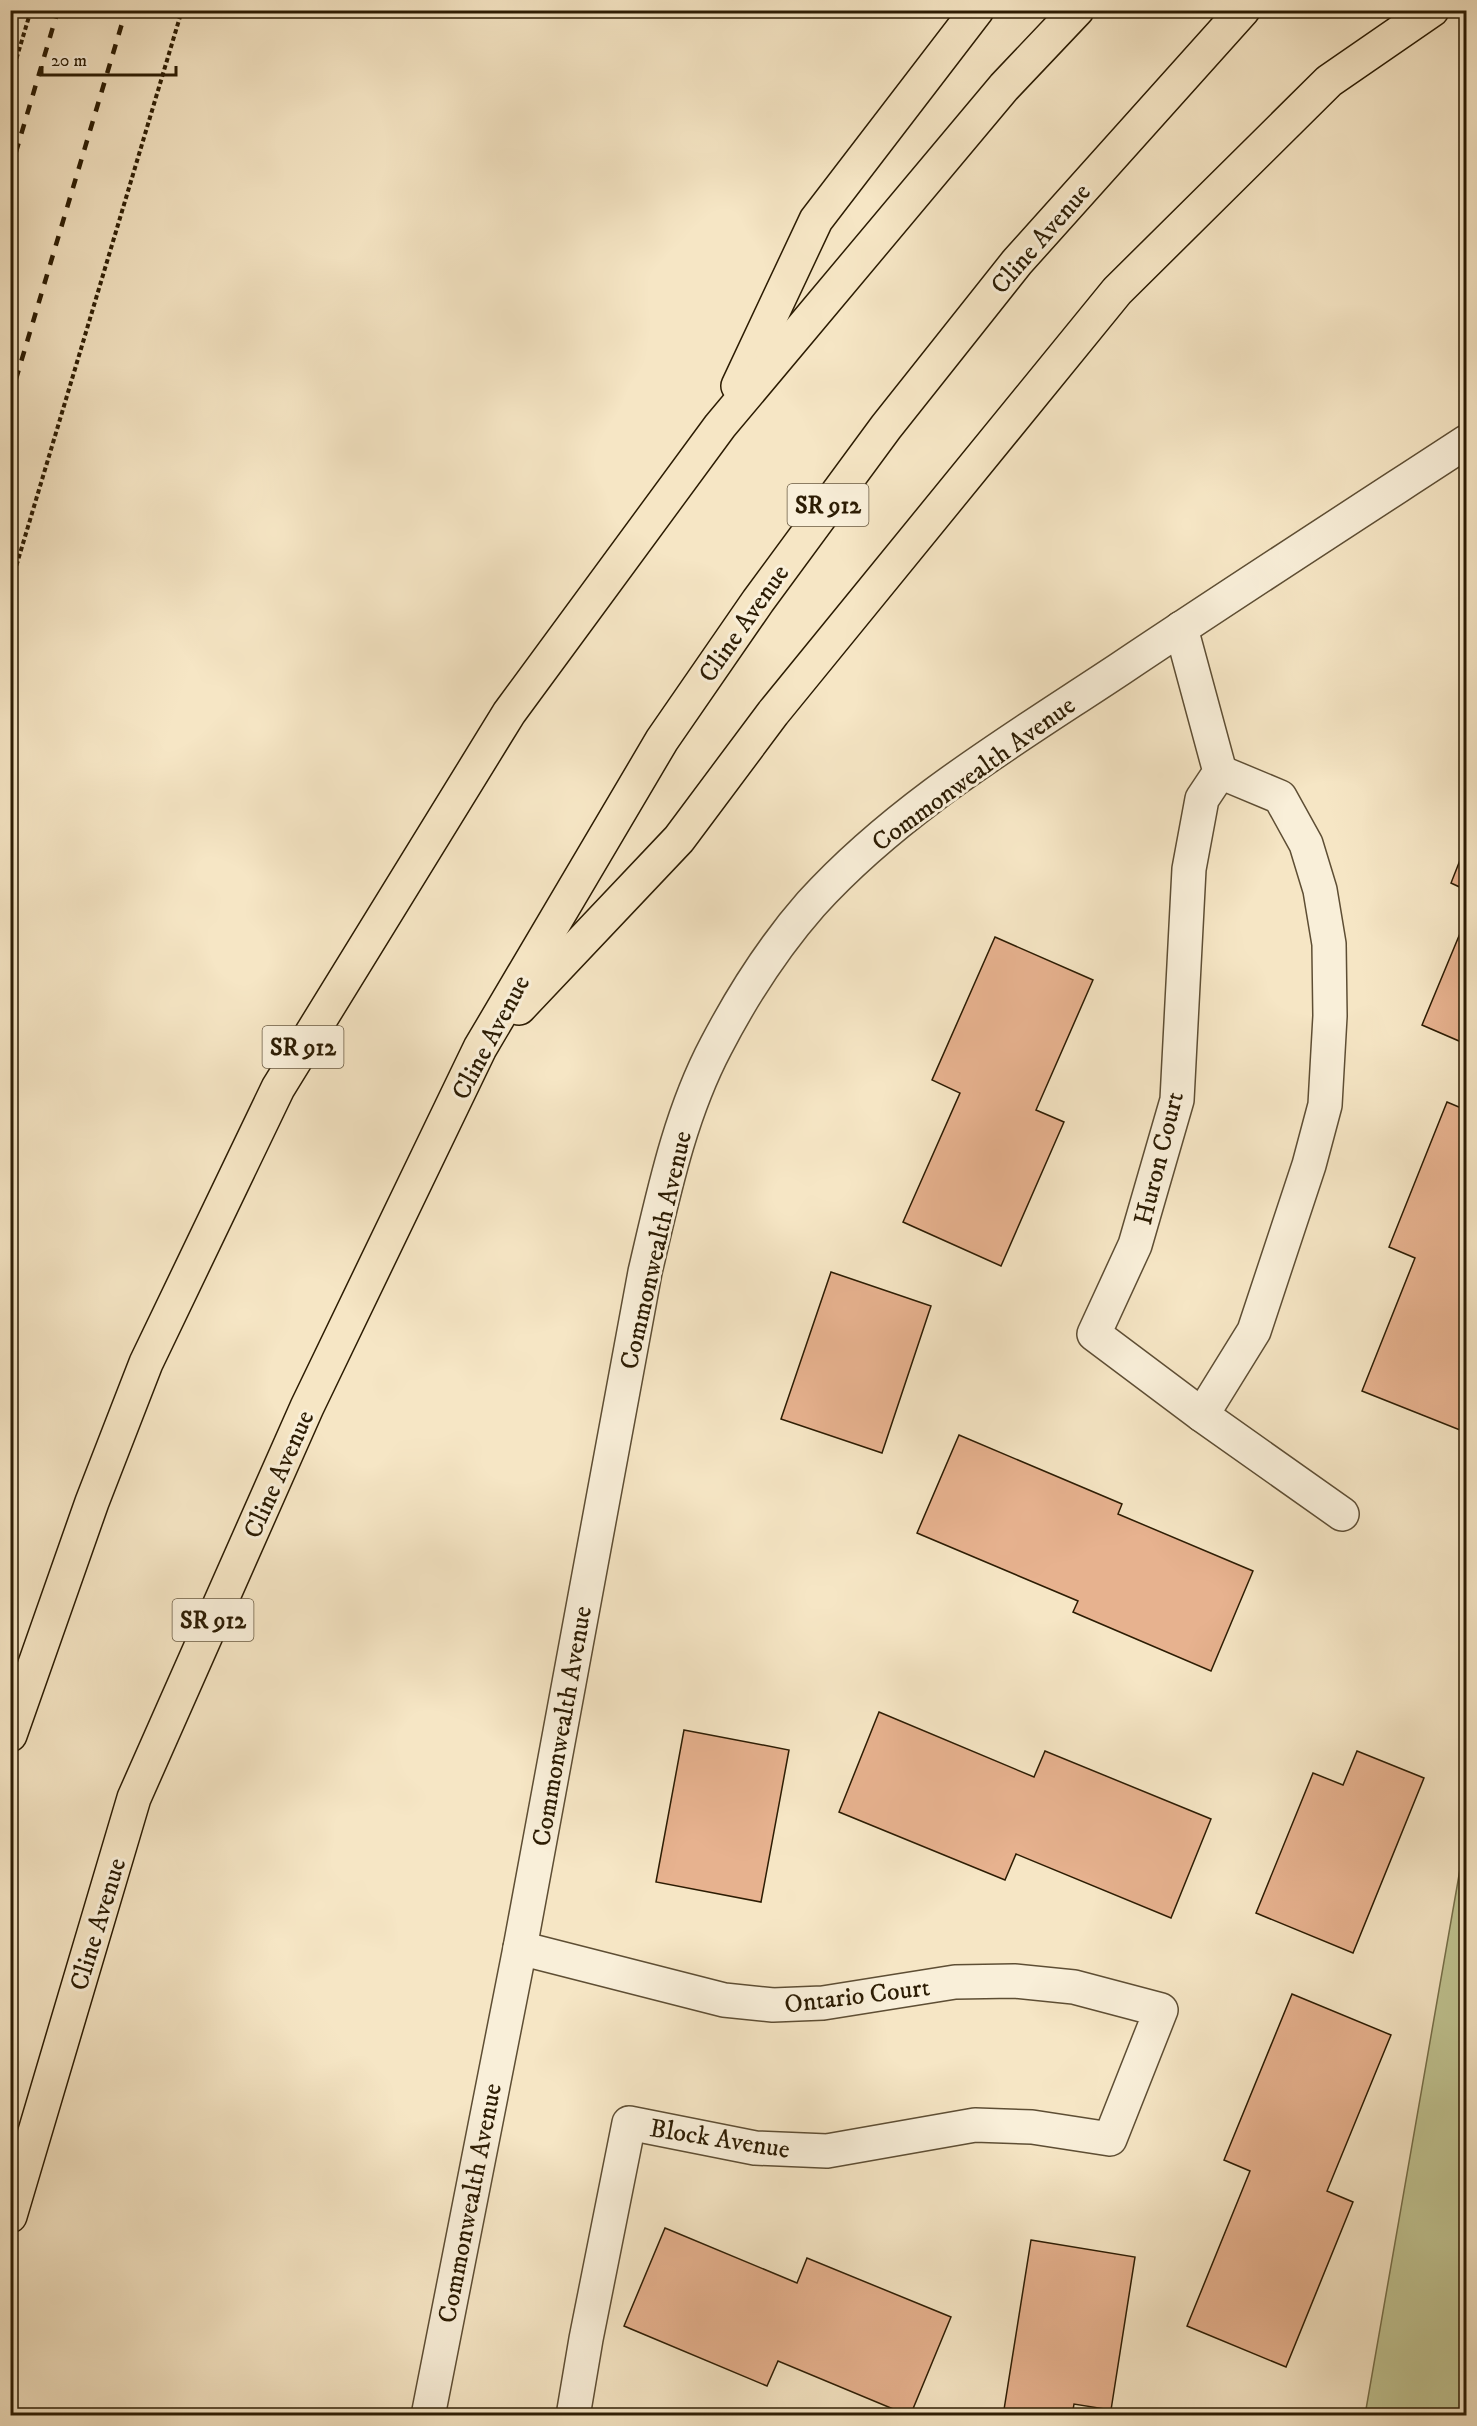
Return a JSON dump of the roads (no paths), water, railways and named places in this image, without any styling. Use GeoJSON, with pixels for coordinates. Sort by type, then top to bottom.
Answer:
{"type":"FeatureCollection","features":[{"type":"Feature","properties":{"kind":"highway"},"geometry":{"type":"LineString","coordinates":[[720,426],[816,220],[977,10]]}},
{"type":"Feature","properties":{"kind":"highway","name":"SR 912"},"geometry":{"type":"LineString","coordinates":[[10,1735],[92,1502],[146,1363],[278,1088],[509,713],[720,426],[1004,87],[1077,10]]}},
{"type":"Feature","properties":{"kind":"highway","name":"Cline Avenue"},"geometry":{"type":"LineString","coordinates":[[10,2216],[134,1798],[307,1407],[480,1048],[662,740],[758,601],[845,482],[1017,262],[1243,10]]}},
{"type":"Feature","properties":{"kind":"highway"},"geometry":{"type":"LineString","coordinates":[[480,1048],[679,839],[780,704],[1117,291],[1329,81],[1432,10]]}},
{"type":"Feature","properties":{"kind":"street","name":"Commonwealth Avenue"},"geometry":{"type":"LineString","coordinates":[[428,2415],[520,1948],[645,1272],[681,1134],[692,1100],[715,1048],[740,1004],[809,906],[870,846],[942,789],[1181,628],[1467,442]]}},
{"type":"Feature","properties":{"kind":"street"},"geometry":{"type":"LineString","coordinates":[[1181,628],[1220,772],[1280,797],[1306,844],[1320,890],[1329,944],[1330,1016],[1325,1105],[1309,1165],[1254,1331],[1202,1415]]}},
{"type":"Feature","properties":{"kind":"street","name":"Huron Court"},"geometry":{"type":"LineString","coordinates":[[1220,772],[1202,799],[1189,869],[1177,1100],[1135,1245],[1094,1334],[1202,1415],[1342,1514]]}},
{"type":"Feature","properties":{"kind":"street","name":"Ontario Court"},"geometry":{"type":"LineString","coordinates":[[520,1948],[724,2000],[773,2005],[824,2003],[955,1982],[1014,1981],[1074,1987],[1161,2010]]}},
{"type":"Feature","properties":{"kind":"street","name":"Block Avenue"},"geometry":{"type":"LineString","coordinates":[[573,2415],[629,2123],[755,2148],[817,2151],[975,2124],[1032,2127],[1110,2139],[1161,2010]]}},
{"type":"Feature","properties":{"kind":"railway"},"geometry":{"type":"LineString","coordinates":[[10,172],[58,10]]}},
{"type":"Feature","properties":{"kind":"railway"},"geometry":{"type":"LineString","coordinates":[[10,399],[126,10]]}}]}
